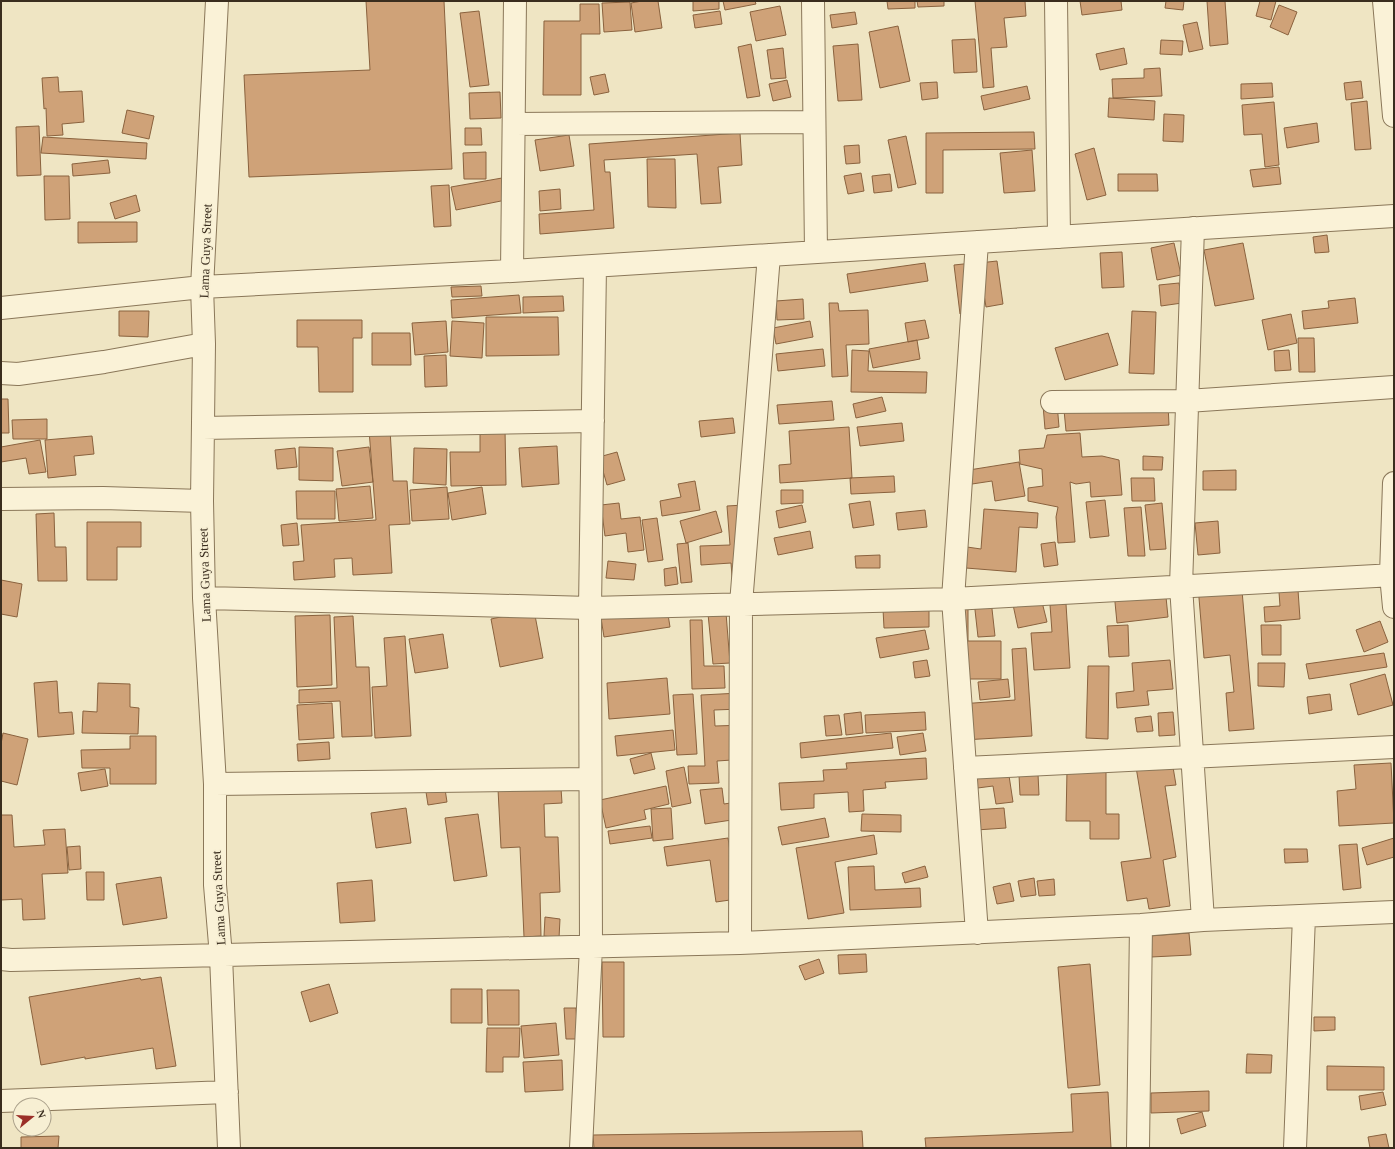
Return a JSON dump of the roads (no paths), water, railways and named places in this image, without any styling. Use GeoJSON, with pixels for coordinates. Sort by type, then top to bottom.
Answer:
{"type":"FeatureCollection","features":[{"type":"Feature","properties":{"kind":"street","name":"Lama Guya Street"},"geometry":{"type":"LineString","coordinates":[[217,1],[202,287],[204,344],[202,501],[204,598],[215,784],[215,885],[221,956],[229,1148]]}},
{"type":"Feature","properties":{"kind":"street"},"geometry":{"type":"LineString","coordinates":[[512,271],[515,1]]}},
{"type":"Feature","properties":{"kind":"street"},"geometry":{"type":"LineString","coordinates":[[813,1],[816,252]]}},
{"type":"Feature","properties":{"kind":"street"},"geometry":{"type":"LineString","coordinates":[[1056,1],[1059,237]]}},
{"type":"Feature","properties":{"kind":"street"},"geometry":{"type":"LineString","coordinates":[[1384,1],[1394,116]]}},
{"type":"Feature","properties":{"kind":"street"},"geometry":{"type":"LineString","coordinates":[[514,124],[814,122]]}},
{"type":"Feature","properties":{"kind":"street"},"geometry":{"type":"LineString","coordinates":[[1,308],[202,287],[512,271],[1394,216]]}},
{"type":"Feature","properties":{"kind":"street"},"geometry":{"type":"LineString","coordinates":[[1192,228],[1181,586],[1203,920]]}},
{"type":"Feature","properties":{"kind":"street"},"geometry":{"type":"LineString","coordinates":[[977,242],[953,599],[978,933]]}},
{"type":"Feature","properties":{"kind":"street"},"geometry":{"type":"LineString","coordinates":[[740,943],[741,604],[769,255]]}},
{"type":"Feature","properties":{"kind":"street"},"geometry":{"type":"LineString","coordinates":[[581,1148],[591,947],[590,608],[595,266]]}},
{"type":"Feature","properties":{"kind":"street"},"geometry":{"type":"LineString","coordinates":[[1,373],[18,374],[104,362],[204,344]]}},
{"type":"Feature","properties":{"kind":"street"},"geometry":{"type":"LineString","coordinates":[[1052,402],[1187,401],[1394,387]]}},
{"type":"Feature","properties":{"kind":"street"},"geometry":{"type":"LineString","coordinates":[[203,428],[592,421]]}},
{"type":"Feature","properties":{"kind":"street"},"geometry":{"type":"LineString","coordinates":[[1394,483],[1394,607]]}},
{"type":"Feature","properties":{"kind":"street"},"geometry":{"type":"LineString","coordinates":[[1,499],[103,498],[202,501]]}},
{"type":"Feature","properties":{"kind":"street"},"geometry":{"type":"LineString","coordinates":[[204,598],[590,608],[953,599],[1393,575]]}},
{"type":"Feature","properties":{"kind":"street"},"geometry":{"type":"LineString","coordinates":[[965,768],[1394,747]]}},
{"type":"Feature","properties":{"kind":"street"},"geometry":{"type":"LineString","coordinates":[[215,784],[590,779]]}},
{"type":"Feature","properties":{"kind":"street"},"geometry":{"type":"LineString","coordinates":[[1,959],[18,960],[221,956],[740,943],[978,933],[1141,925],[1203,920],[1394,912]]}},
{"type":"Feature","properties":{"kind":"street"},"geometry":{"type":"LineString","coordinates":[[1296,1148],[1304,916]]}},
{"type":"Feature","properties":{"kind":"street"},"geometry":{"type":"LineString","coordinates":[[1138,1148],[1141,925]]}},
{"type":"Feature","properties":{"kind":"street"},"geometry":{"type":"LineString","coordinates":[[1,1101],[227,1092]]}}]}
